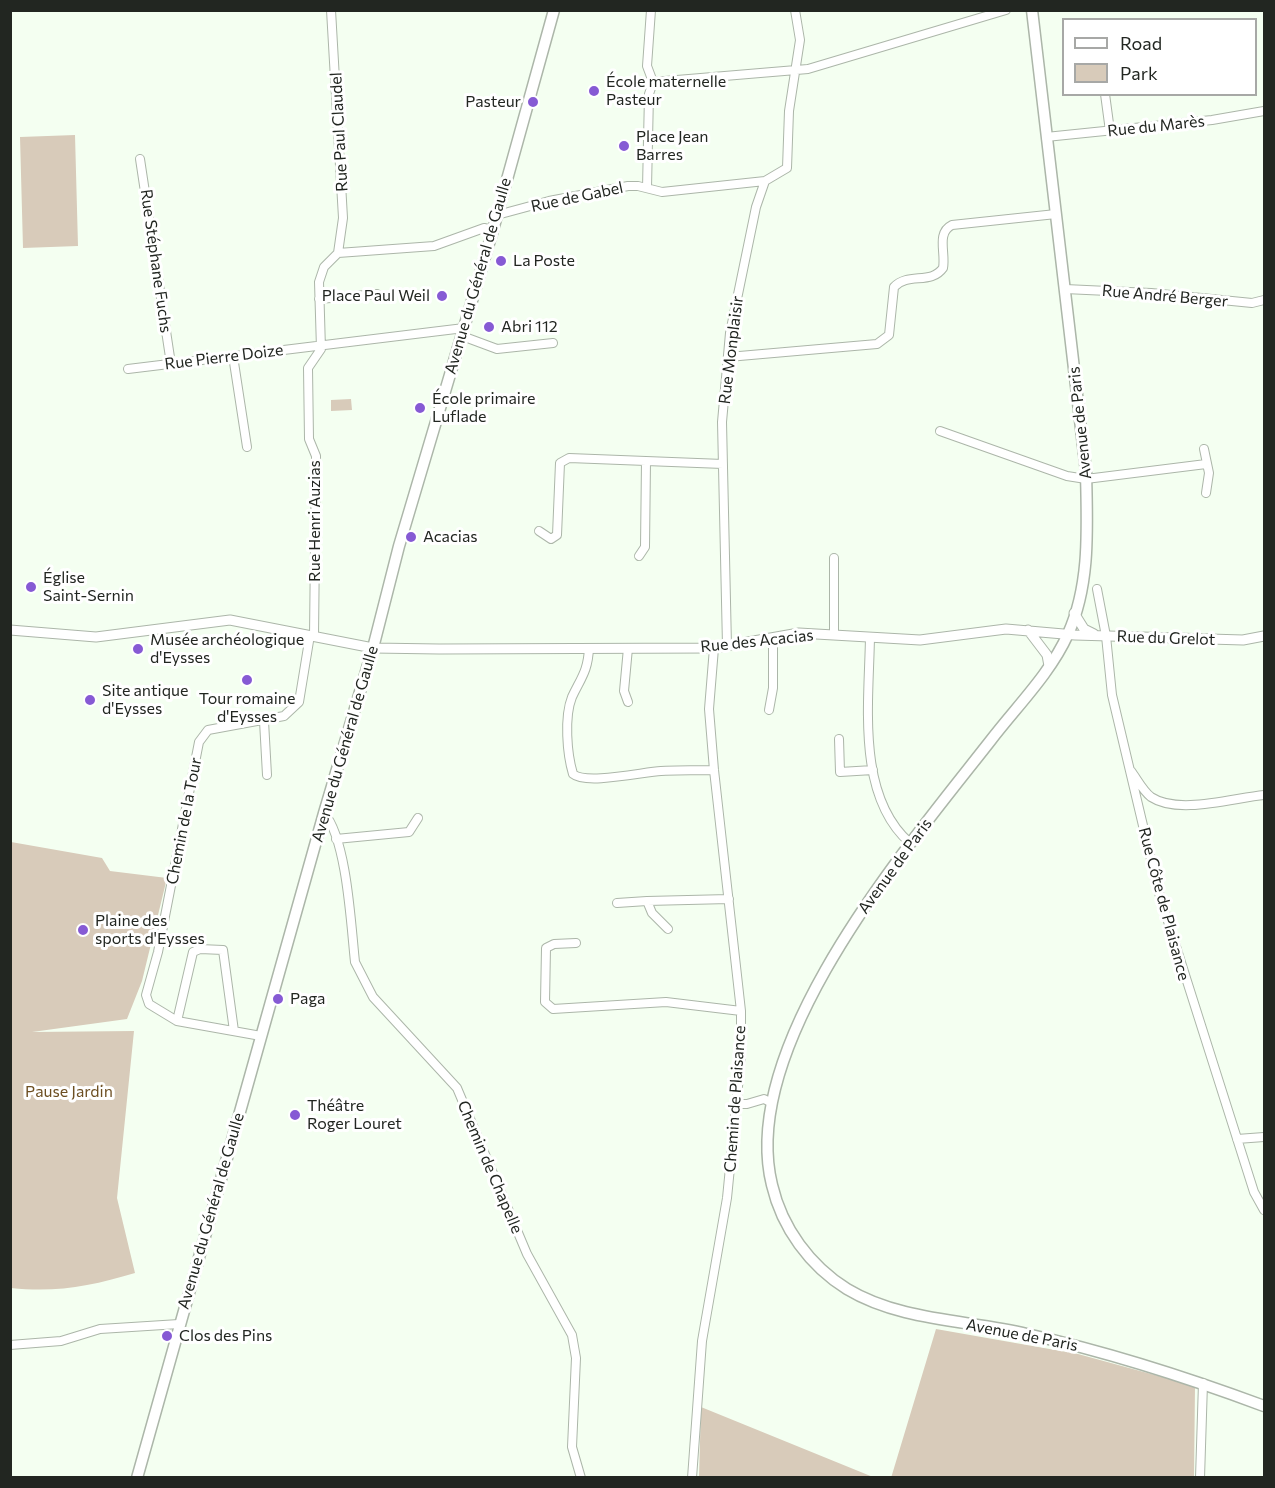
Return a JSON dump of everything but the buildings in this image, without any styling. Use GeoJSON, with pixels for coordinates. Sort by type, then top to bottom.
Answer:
{"type":"FeatureCollection","features":[{"type":"Feature","properties":{"kind":"main road","name":"Avenue du Général de Gaulle"},"geometry":{"type":"LineString","coordinates":[[137,1478],[324,813],[373,648],[399,546],[493,230],[554,10]]}},
{"type":"Feature","properties":{"kind":"main road","name":"Avenue de Paris"},"geometry":{"type":"LineString","coordinates":[[1032,10],[1086,478],[1088,540],[1084,570],[1068,634],[1049,666],[910,843],[863,908],[807,1005],[770,1102],[766,1137],[768,1169],[775,1200],[803,1250],[823,1270],[848,1289],[910,1314],[1022,1333],[1111,1354],[1203,1383],[1264,1406]]}},
{"type":"Feature","properties":{"kind":"street","name":"Rue Paul Claudel"},"geometry":{"type":"LineString","coordinates":[[331,10],[343,218],[338,254]]}},
{"type":"Feature","properties":{"kind":"street"},"geometry":{"type":"LineString","coordinates":[[647,188],[649,94],[653,82],[647,66],[651,10]]}},
{"type":"Feature","properties":{"kind":"street"},"geometry":{"type":"LineString","coordinates":[[765,181],[787,168],[789,111],[800,40],[795,10]]}},
{"type":"Feature","properties":{"kind":"street"},"geometry":{"type":"LineString","coordinates":[[653,82],[796,71],[1006,10]]}},
{"type":"Feature","properties":{"kind":"street"},"geometry":{"type":"LineString","coordinates":[[1105,96],[1110,131]]}},
{"type":"Feature","properties":{"kind":"street","name":"Rue du Marès"},"geometry":{"type":"LineString","coordinates":[[1046,137],[1264,111]]}},
{"type":"Feature","properties":{"kind":"street","name":"Rue Stéphane Fuchs"},"geometry":{"type":"LineString","coordinates":[[140,159],[171,364]]}},
{"type":"Feature","properties":{"kind":"street","name":"Rue de Gabel"},"geometry":{"type":"LineString","coordinates":[[496,215],[603,190],[638,186],[662,192],[765,181]]}},
{"type":"Feature","properties":{"kind":"street","name":"Rue Monplaisir"},"geometry":{"type":"LineString","coordinates":[[727,646],[722,422],[734,315],[756,207],[765,181]]}},
{"type":"Feature","properties":{"kind":"street"},"geometry":{"type":"LineString","coordinates":[[728,357],[877,344],[889,335],[894,287],[906,279],[933,277],[943,268],[943,234],[946,228],[952,225],[1056,214]]}},
{"type":"Feature","properties":{"kind":"street"},"geometry":{"type":"LineString","coordinates":[[338,254],[434,246],[484,228],[493,230]]}},
{"type":"Feature","properties":{"kind":"street","name":"Rue Henri Auzias"},"geometry":{"type":"LineString","coordinates":[[312,636],[316,456],[309,439],[308,368],[321,350],[319,282],[324,267],[338,254]]}},
{"type":"Feature","properties":{"kind":"street","name":"Rue André Berger"},"geometry":{"type":"LineString","coordinates":[[1065,289],[1151,293],[1252,303],[1264,300]]}},
{"type":"Feature","properties":{"kind":"street"},"geometry":{"type":"LineString","coordinates":[[319,299],[377,294]]}},
{"type":"Feature","properties":{"kind":"street"},"geometry":{"type":"LineString","coordinates":[[463,332],[497,348],[553,344]]}},
{"type":"Feature","properties":{"kind":"street","name":"Rue Pierre Doize"},"geometry":{"type":"LineString","coordinates":[[128,369],[321,344],[463,332]]}},
{"type":"Feature","properties":{"kind":"street"},"geometry":{"type":"LineString","coordinates":[[233,356],[247,447]]}},
{"type":"Feature","properties":{"kind":"street"},"geometry":{"type":"LineString","coordinates":[[940,431],[1067,476],[1086,478],[1206,464]]}},
{"type":"Feature","properties":{"kind":"street"},"geometry":{"type":"LineString","coordinates":[[1204,449],[1209,473],[1206,493]]}},
{"type":"Feature","properties":{"kind":"street"},"geometry":{"type":"LineString","coordinates":[[539,531],[551,539],[557,535],[560,463],[569,458],[723,464]]}},
{"type":"Feature","properties":{"kind":"street"},"geometry":{"type":"LineString","coordinates":[[639,556],[645,547],[646,461]]}},
{"type":"Feature","properties":{"kind":"street"},"geometry":{"type":"LineString","coordinates":[[834,558],[834,634]]}},
{"type":"Feature","properties":{"kind":"street","name":"Rue Côte de Plaisance"},"geometry":{"type":"LineString","coordinates":[[1097,589],[1101,636],[1112,695],[1171,937],[1254,1192],[1264,1210]]}},
{"type":"Feature","properties":{"kind":"street"},"geometry":{"type":"LineString","coordinates":[[1074,613],[1084,629],[1101,636]]}},
{"type":"Feature","properties":{"kind":"street","name":"Rue des Acacias"},"geometry":{"type":"LineString","coordinates":[[10,630],[96,637],[231,620],[373,648],[714,648],[799,633],[920,640],[1006,629],[1068,634]]}},
{"type":"Feature","properties":{"kind":"street"},"geometry":{"type":"LineString","coordinates":[[1028,630],[1047,655],[1049,666]]}},
{"type":"Feature","properties":{"kind":"street","name":"Rue du Grelot"},"geometry":{"type":"LineString","coordinates":[[1068,634],[1243,640],[1264,636]]}},
{"type":"Feature","properties":{"kind":"street","name":"Chemin de la Tour"},"geometry":{"type":"LineString","coordinates":[[177,1021],[149,1004],[146,995],[158,952],[199,742],[208,730],[284,716],[299,702],[312,636]]}},
{"type":"Feature","properties":{"kind":"street"},"geometry":{"type":"LineString","coordinates":[[769,711],[773,688],[773,638]]}},
{"type":"Feature","properties":{"kind":"street"},"geometry":{"type":"LineString","coordinates":[[870,638],[870,732],[873,770],[889,819],[910,843]]}},
{"type":"Feature","properties":{"kind":"street"},"geometry":{"type":"LineString","coordinates":[[589,648],[585,676],[573,696],[569,712],[571,768],[576,777],[714,770]]}},
{"type":"Feature","properties":{"kind":"street"},"geometry":{"type":"LineString","coordinates":[[628,648],[624,691],[628,702]]}},
{"type":"Feature","properties":{"kind":"street","name":"Chemin de Plaisance"},"geometry":{"type":"LineString","coordinates":[[692,1478],[702,1341],[727,1198],[737,1104],[741,1011],[709,709],[714,648]]}},
{"type":"Feature","properties":{"kind":"street"},"geometry":{"type":"LineString","coordinates":[[264,721],[267,775]]}},
{"type":"Feature","properties":{"kind":"street"},"geometry":{"type":"LineString","coordinates":[[839,739],[840,772],[873,770]]}},
{"type":"Feature","properties":{"kind":"street"},"geometry":{"type":"LineString","coordinates":[[1129,768],[1149,796],[1165,804],[1185,805],[1264,795]]}},
{"type":"Feature","properties":{"kind":"street","name":"Chemin de Chapelle"},"geometry":{"type":"LineString","coordinates":[[324,813],[329,819],[341,854],[356,962],[363,979],[373,997],[457,1088],[527,1254],[572,1335],[576,1358],[572,1447],[581,1477]]}},
{"type":"Feature","properties":{"kind":"street"},"geometry":{"type":"LineString","coordinates":[[336,839],[409,832],[418,818]]}},
{"type":"Feature","properties":{"kind":"street"},"geometry":{"type":"LineString","coordinates":[[617,903],[729,898]]}},
{"type":"Feature","properties":{"kind":"street"},"geometry":{"type":"LineString","coordinates":[[647,901],[652,913],[668,929]]}},
{"type":"Feature","properties":{"kind":"street"},"geometry":{"type":"LineString","coordinates":[[576,943],[554,944],[546,948],[545,1002],[553,1009],[666,1002],[741,1011]]}},
{"type":"Feature","properties":{"kind":"street"},"geometry":{"type":"LineString","coordinates":[[234,1031],[223,950],[200,949],[193,952],[177,1021],[261,1036]]}},
{"type":"Feature","properties":{"kind":"street"},"geometry":{"type":"LineString","coordinates":[[737,1104],[747,1104],[764,1099],[770,1102]]}},
{"type":"Feature","properties":{"kind":"street"},"geometry":{"type":"LineString","coordinates":[[1237,1139],[1264,1137]]}},
{"type":"Feature","properties":{"kind":"street"},"geometry":{"type":"LineString","coordinates":[[10,1345],[62,1341],[100,1329],[179,1324]]}},
{"type":"Feature","properties":{"kind":"street"},"geometry":{"type":"LineString","coordinates":[[1200,1478],[1203,1383]]}},
{"type":"Feature","properties":{"kind":"green space"},"geometry":{"type":"Polygon","coordinates":[[[75,135],[78,246],[23,248],[20,137],[75,135]]]}},
{"type":"Feature","properties":{"kind":"green space"},"geometry":{"type":"Polygon","coordinates":[[[351,399],[352,410],[331,411],[331,400],[351,399]]]}},
{"type":"Feature","properties":{"kind":"green space","name":"Pause Jardin"},"geometry":{"type":"Polygon","coordinates":[[[11,842],[102,858],[110,871],[167,878],[142,981],[127,1019],[32,1032],[134,1031],[117,1198],[135,1273],[104,1282],[59,1289],[11,1288],[11,842]]]}},
{"type":"Feature","properties":{"kind":"green space"},"geometry":{"type":"Polygon","coordinates":[[[936,1329],[1078,1354],[1195,1386],[1194,1477],[891,1478],[936,1329]]]}},
{"type":"Feature","properties":{"kind":"green space"},"geometry":{"type":"Polygon","coordinates":[[[701,1407],[873,1477],[699,1477],[701,1407]]]}},
{"type":"Feature","properties":{"kind":"place","name":"École maternelle Pasteur"},"geometry":{"type":"Point","coordinates":[594,91]}},
{"type":"Feature","properties":{"kind":"place","name":"Pasteur"},"geometry":{"type":"Point","coordinates":[533,102]}},
{"type":"Feature","properties":{"kind":"place","name":"Place Jean Barres"},"geometry":{"type":"Point","coordinates":[624,146]}},
{"type":"Feature","properties":{"kind":"place","name":"La Poste"},"geometry":{"type":"Point","coordinates":[501,261]}},
{"type":"Feature","properties":{"kind":"place","name":"Place Paul Weil"},"geometry":{"type":"Point","coordinates":[442,296]}},
{"type":"Feature","properties":{"kind":"place","name":"Abri 112"},"geometry":{"type":"Point","coordinates":[489,327]}},
{"type":"Feature","properties":{"kind":"place","name":"École primaire Luflade"},"geometry":{"type":"Point","coordinates":[420,408]}},
{"type":"Feature","properties":{"kind":"place","name":"Acacias"},"geometry":{"type":"Point","coordinates":[411,537]}},
{"type":"Feature","properties":{"kind":"place","name":"Église Saint-Sernin"},"geometry":{"type":"Point","coordinates":[31,587]}},
{"type":"Feature","properties":{"kind":"place","name":"Musée archéologique d'Eysses"},"geometry":{"type":"Point","coordinates":[138,649]}},
{"type":"Feature","properties":{"kind":"place","name":"Tour romaine d'Eysses"},"geometry":{"type":"Point","coordinates":[247,680]}},
{"type":"Feature","properties":{"kind":"place","name":"Site antique d'Eysses"},"geometry":{"type":"Point","coordinates":[90,700]}},
{"type":"Feature","properties":{"kind":"place","name":"Plaine des sports d'Eysses"},"geometry":{"type":"Point","coordinates":[83,930]}},
{"type":"Feature","properties":{"kind":"place","name":"Paga"},"geometry":{"type":"Point","coordinates":[278,999]}},
{"type":"Feature","properties":{"kind":"place","name":"Théâtre Roger Louret"},"geometry":{"type":"Point","coordinates":[295,1115]}},
{"type":"Feature","properties":{"kind":"place","name":"Clos des Pins"},"geometry":{"type":"Point","coordinates":[167,1336]}}]}
